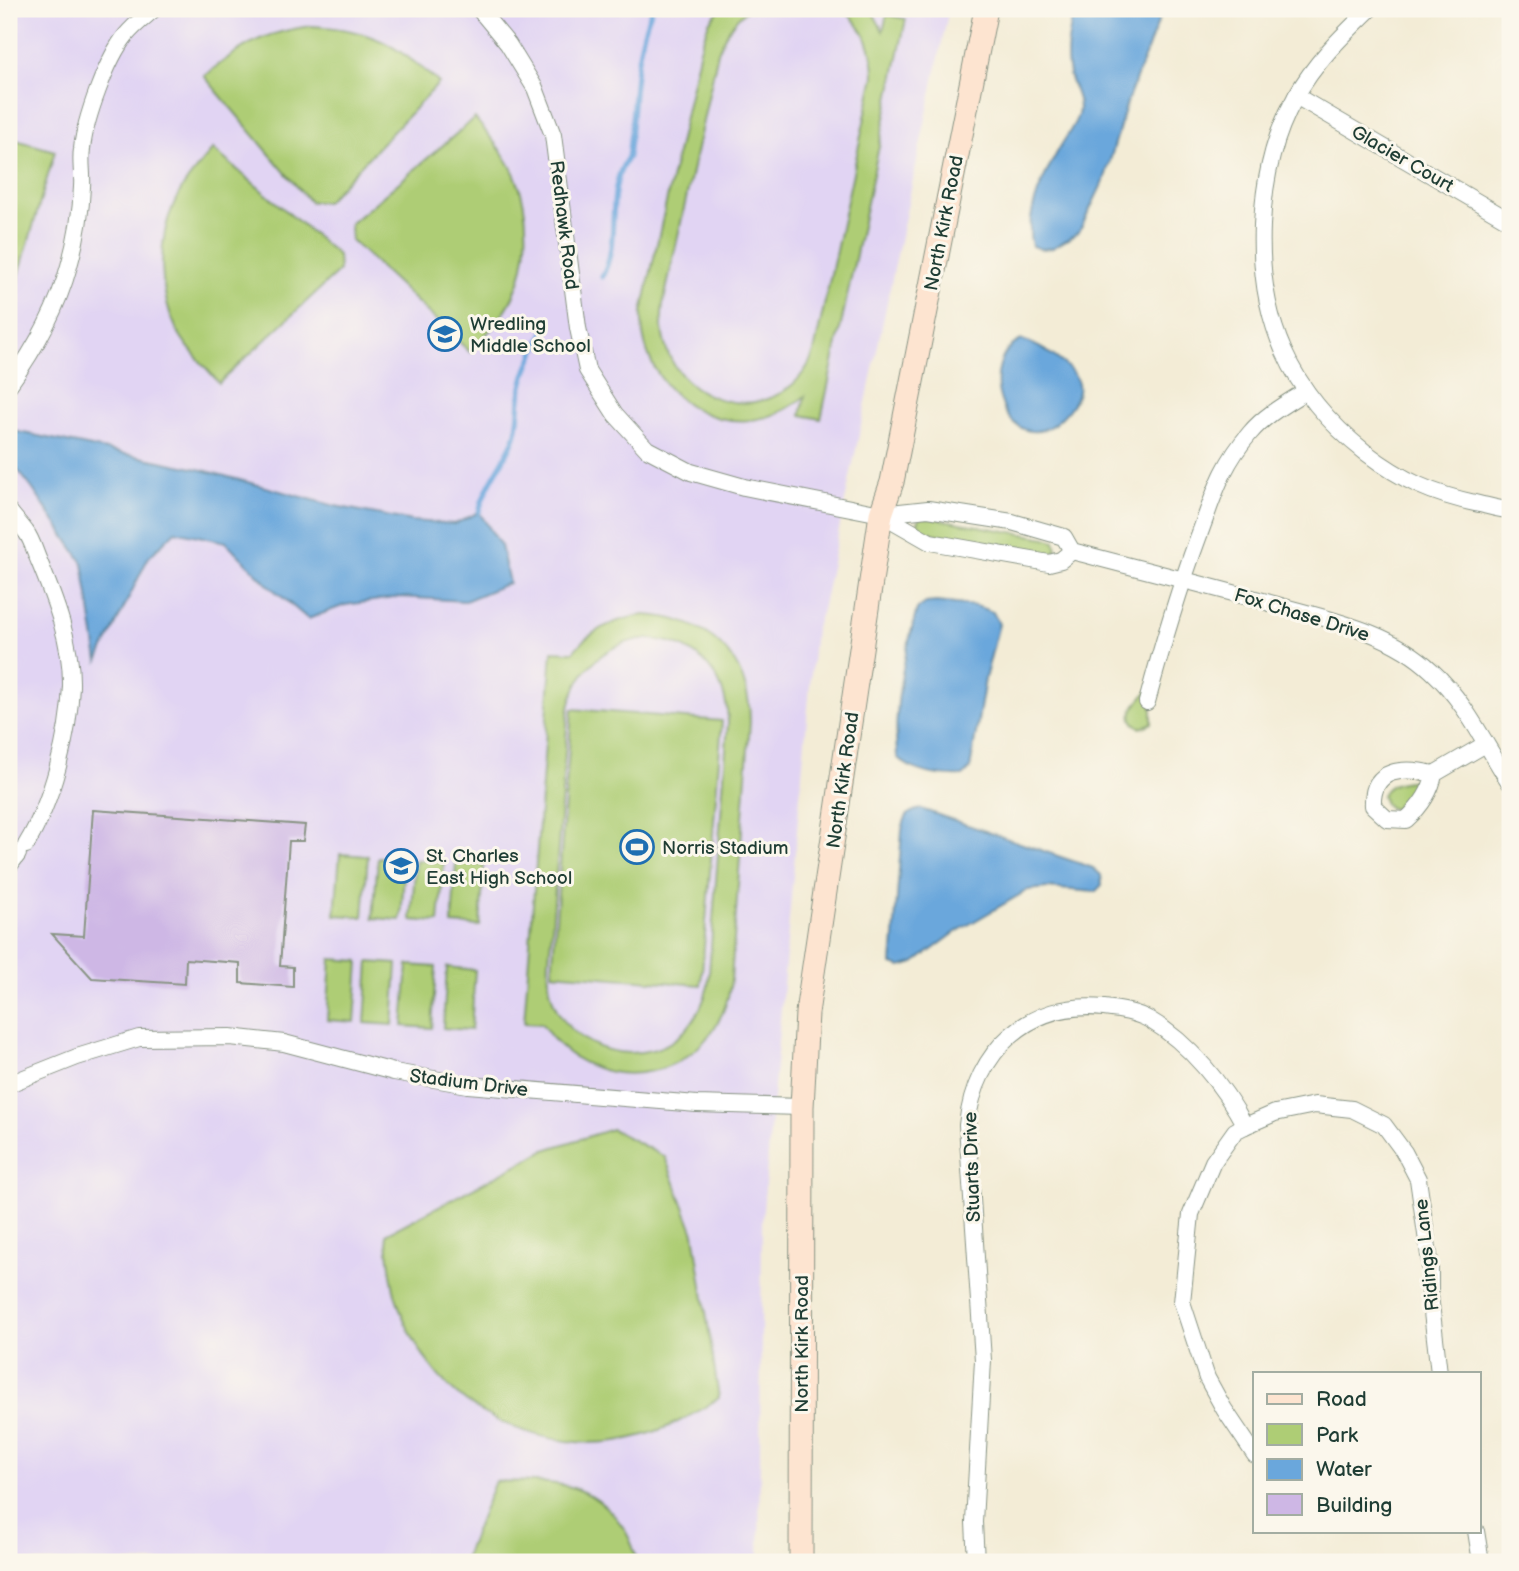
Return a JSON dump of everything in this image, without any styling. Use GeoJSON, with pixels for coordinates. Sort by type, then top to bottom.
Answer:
{"type":"FeatureCollection","features":[{"type":"Feature","properties":{"kind":"main road","name":"North Kirk Road"},"geometry":{"type":"LineString","coordinates":[[801,1562],[802,1107],[807,1013],[881,514],[892,482],[986,9]]}},
{"type":"Feature","properties":{"kind":"street"},"geometry":{"type":"LineString","coordinates":[[9,385],[39,340],[56,305],[69,266],[79,221],[82,149],[90,114],[103,79],[125,35],[154,9]]}},
{"type":"Feature","properties":{"kind":"street","name":"Redhawk Road"},"geometry":{"type":"LineString","coordinates":[[479,9],[508,44],[535,88],[553,135],[578,328],[587,370],[615,414],[647,449],[691,472],[744,486],[881,514]]}},
{"type":"Feature","properties":{"kind":"street"},"geometry":{"type":"LineString","coordinates":[[1370,9],[1316,66],[1296,96],[1276,142],[1264,192],[1262,277],[1270,314],[1285,353],[1306,391],[1349,439],[1392,472],[1443,496],[1510,510]]}},
{"type":"Feature","properties":{"kind":"street","name":"Glacier Court"},"geometry":{"type":"LineString","coordinates":[[1296,96],[1510,221]]}},
{"type":"Feature","properties":{"kind":"street"},"geometry":{"type":"LineString","coordinates":[[1147,702],[1173,605],[1206,510],[1226,464],[1252,430],[1306,391]]}},
{"type":"Feature","properties":{"kind":"street","name":"Fox Chase Drive"},"geometry":{"type":"LineString","coordinates":[[881,514],[928,509],[1012,522],[1064,537],[1072,551],[1184,579],[1365,631],[1402,648],[1447,686],[1470,716],[1484,745],[1510,783]]}},
{"type":"Feature","properties":{"kind":"street"},"geometry":{"type":"LineString","coordinates":[[9,511],[27,534],[54,598],[65,642],[71,684],[67,724],[56,769],[41,816],[18,855]]}},
{"type":"Feature","properties":{"kind":"street"},"geometry":{"type":"LineString","coordinates":[[881,514],[930,542],[1049,563],[1061,560],[1072,551]]}},
{"type":"Feature","properties":{"kind":"street"},"geometry":{"type":"LineString","coordinates":[[1434,774],[1484,745]]}},
{"type":"Feature","properties":{"kind":"street","name":"Stuarts Drive"},"geometry":{"type":"LineString","coordinates":[[976,1562],[974,1522],[983,1360],[967,1125],[970,1102],[979,1078],[1000,1047],[1015,1031],[1044,1014],[1074,1007],[1122,1010],[1148,1019],[1162,1028],[1206,1067],[1231,1098],[1245,1126]]}},
{"type":"Feature","properties":{"kind":"street","name":"Stadium Drive"},"geometry":{"type":"LineString","coordinates":[[9,1084],[139,1038],[230,1037],[284,1043],[394,1072],[468,1085],[697,1104],[802,1107]]}},
{"type":"Feature","properties":{"kind":"street","name":"Ridings Lane"},"geometry":{"type":"LineString","coordinates":[[1245,1126],[1275,1113],[1315,1105],[1352,1109],[1384,1125],[1404,1152],[1418,1179],[1430,1262],[1430,1295],[1439,1372]]}},
{"type":"Feature","properties":{"kind":"street"},"geometry":{"type":"LineString","coordinates":[[1245,1126],[1235,1130],[1213,1162],[1191,1214],[1182,1302],[1207,1378],[1231,1421],[1253,1452]]}},
{"type":"Feature","properties":{"kind":"street"},"geometry":{"type":"LineString","coordinates":[[1476,1532],[1480,1562]]}},
{"type":"Feature","properties":{"kind":"shaded area","name":"St. Charles East High School"},"geometry":{"type":"Polygon","coordinates":[[[9,9],[949,9],[822,610],[815,629],[762,1221],[759,1562],[9,1562],[9,9]]]}},
{"type":"Feature","properties":{"kind":"green space"},"geometry":{"type":"Polygon","coordinates":[[[720,9],[748,9],[730,28],[718,52],[663,305],[664,340],[676,367],[696,387],[721,399],[748,402],[775,396],[798,379],[814,352],[874,76],[870,47],[857,23],[843,9],[871,9],[883,31],[887,15],[906,19],[821,419],[801,415],[805,396],[778,413],[750,420],[722,419],[696,409],[674,393],[656,371],[645,343],[642,312],[700,49],[709,22],[720,9]]]}},
{"type":"Feature","properties":{"kind":"green space"},"geometry":{"type":"Polygon","coordinates":[[[312,26],[351,31],[382,41],[409,58],[439,83],[326,202],[310,202],[204,76],[254,42],[279,32],[312,26]]]}},
{"type":"Feature","properties":{"kind":"green space"},"geometry":{"type":"Polygon","coordinates":[[[475,118],[502,152],[515,175],[524,205],[526,236],[523,268],[513,297],[499,319],[470,352],[351,240],[350,224],[475,118]]]}},
{"type":"Feature","properties":{"kind":"green space"},"geometry":{"type":"Polygon","coordinates":[[[9,138],[55,151],[9,309],[9,138]]]}},
{"type":"Feature","properties":{"kind":"green space"},"geometry":{"type":"Polygon","coordinates":[[[213,149],[338,255],[339,271],[219,383],[190,350],[176,328],[166,299],[162,267],[164,236],[173,206],[186,183],[213,149]]]}},
{"type":"Feature","properties":{"kind":"green space"},"geometry":{"type":"Polygon","coordinates":[[[921,516],[1046,538],[1055,541],[1057,550],[1040,553],[925,532],[919,529],[921,516]]]}},
{"type":"Feature","properties":{"kind":"green space"},"geometry":{"type":"Polygon","coordinates":[[[644,615],[667,618],[687,624],[721,645],[742,678],[748,699],[750,722],[731,980],[722,1014],[704,1041],[681,1060],[653,1071],[623,1073],[593,1067],[565,1050],[542,1024],[524,1023],[552,651],[573,652],[596,632],[644,615]],[[640,639],[601,655],[583,674],[571,699],[568,713],[549,985],[557,1009],[577,1034],[604,1049],[620,1052],[652,1050],[673,1041],[695,1017],[708,986],[728,723],[726,704],[713,673],[703,661],[676,644],[640,639]]]}},
{"type":"Feature","properties":{"kind":"green space"},"geometry":{"type":"Polygon","coordinates":[[[1149,690],[1152,693],[1152,723],[1141,728],[1132,719],[1133,709],[1149,690]]]}},
{"type":"Feature","properties":{"kind":"green space","name":"Norris Stadium"},"geometry":{"type":"Polygon","coordinates":[[[572,709],[722,721],[701,985],[552,973],[572,709]]]}},
{"type":"Feature","properties":{"kind":"green space"},"geometry":{"type":"Polygon","coordinates":[[[1418,780],[1420,784],[1401,805],[1390,808],[1386,804],[1382,796],[1388,787],[1418,780]]]}},
{"type":"Feature","properties":{"kind":"green space"},"geometry":{"type":"Polygon","coordinates":[[[340,854],[368,856],[363,917],[335,915],[340,854]]]}},
{"type":"Feature","properties":{"kind":"green space"},"geometry":{"type":"Polygon","coordinates":[[[378,857],[405,859],[401,920],[373,918],[378,857]]]}},
{"type":"Feature","properties":{"kind":"green space"},"geometry":{"type":"Polygon","coordinates":[[[416,860],[444,862],[439,922],[411,920],[416,860]]]}},
{"type":"Feature","properties":{"kind":"green space"},"geometry":{"type":"Polygon","coordinates":[[[456,863],[484,865],[480,926],[452,924],[456,863]]]}},
{"type":"Feature","properties":{"kind":"green space"},"geometry":{"type":"Polygon","coordinates":[[[331,959],[359,961],[355,1022],[327,1020],[331,959]]]}},
{"type":"Feature","properties":{"kind":"green space"},"geometry":{"type":"Polygon","coordinates":[[[369,962],[397,964],[393,1025],[365,1023],[369,962]]]}},
{"type":"Feature","properties":{"kind":"green space"},"geometry":{"type":"Polygon","coordinates":[[[408,965],[436,967],[432,1028],[403,1026],[408,965]]]}},
{"type":"Feature","properties":{"kind":"green space"},"geometry":{"type":"Polygon","coordinates":[[[447,967],[475,970],[471,1030],[443,1028],[447,967]]]}},
{"type":"Feature","properties":{"kind":"green space"},"geometry":{"type":"Polygon","coordinates":[[[612,1129],[665,1157],[694,1233],[719,1398],[676,1423],[641,1436],[606,1442],[561,1440],[538,1435],[496,1419],[458,1395],[438,1375],[420,1350],[400,1310],[392,1282],[386,1234],[545,1150],[612,1129]]]}},
{"type":"Feature","properties":{"kind":"green space"},"geometry":{"type":"Polygon","coordinates":[[[495,1481],[556,1484],[571,1487],[598,1500],[619,1521],[633,1547],[637,1562],[463,1562],[495,1481]]]}},
{"type":"Feature","properties":{"kind":"water"},"geometry":{"type":"Polygon","coordinates":[[[1074,9],[1163,9],[1127,102],[1105,178],[1079,232],[1053,248],[1041,249],[1032,246],[1030,234],[1036,196],[1074,124],[1079,109],[1067,58],[1074,9]]]}},
{"type":"Feature","properties":{"kind":"water"},"geometry":{"type":"Polygon","coordinates":[[[1022,340],[1043,349],[1064,364],[1076,378],[1078,385],[1078,393],[1069,409],[1043,430],[1026,430],[1013,421],[1003,406],[998,388],[999,368],[1007,352],[1022,340]]]}},
{"type":"Feature","properties":{"kind":"water"},"geometry":{"type":"Polygon","coordinates":[[[9,430],[203,470],[335,506],[412,521],[455,524],[479,512],[501,546],[509,583],[465,601],[400,597],[345,605],[308,619],[267,584],[226,542],[175,531],[148,558],[98,661],[83,563],[9,459],[9,430]]]}},
{"type":"Feature","properties":{"kind":"water"},"geometry":{"type":"Polygon","coordinates":[[[926,603],[976,606],[993,612],[999,624],[985,679],[970,769],[963,776],[927,773],[911,767],[897,757],[898,701],[912,627],[917,609],[926,603]]]}},
{"type":"Feature","properties":{"kind":"water"},"geometry":{"type":"Polygon","coordinates":[[[921,809],[1093,868],[1101,875],[1102,885],[1095,892],[1047,888],[1028,890],[956,932],[914,963],[901,967],[892,964],[902,830],[907,815],[921,809]]]}},
{"type":"Feature","properties":{"kind":"building"},"geometry":{"type":"Polygon","coordinates":[[[93,810],[305,825],[303,841],[289,841],[280,966],[293,967],[293,987],[240,983],[240,963],[186,959],[185,984],[92,978],[52,934],[84,936],[93,810]]]}},
{"type":"Feature","properties":{"kind":"waterway"},"geometry":{"type":"LineString","coordinates":[[602,277],[611,248],[616,186],[628,157],[641,45],[652,9]]}},
{"type":"Feature","properties":{"kind":"waterway"},"geometry":{"type":"LineString","coordinates":[[479,512],[485,493],[514,439],[527,369],[544,332]]}},
{"type":"Feature","properties":{"kind":"place","name":"Wredling Middle School"},"geometry":{"type":"Point","coordinates":[445,334]}},
{"type":"Feature","properties":{"kind":"place","name":"Norris Stadium"},"geometry":{"type":"Point","coordinates":[637,847]}},
{"type":"Feature","properties":{"kind":"place","name":"St. Charles East High School"},"geometry":{"type":"Point","coordinates":[401,866]}}]}
